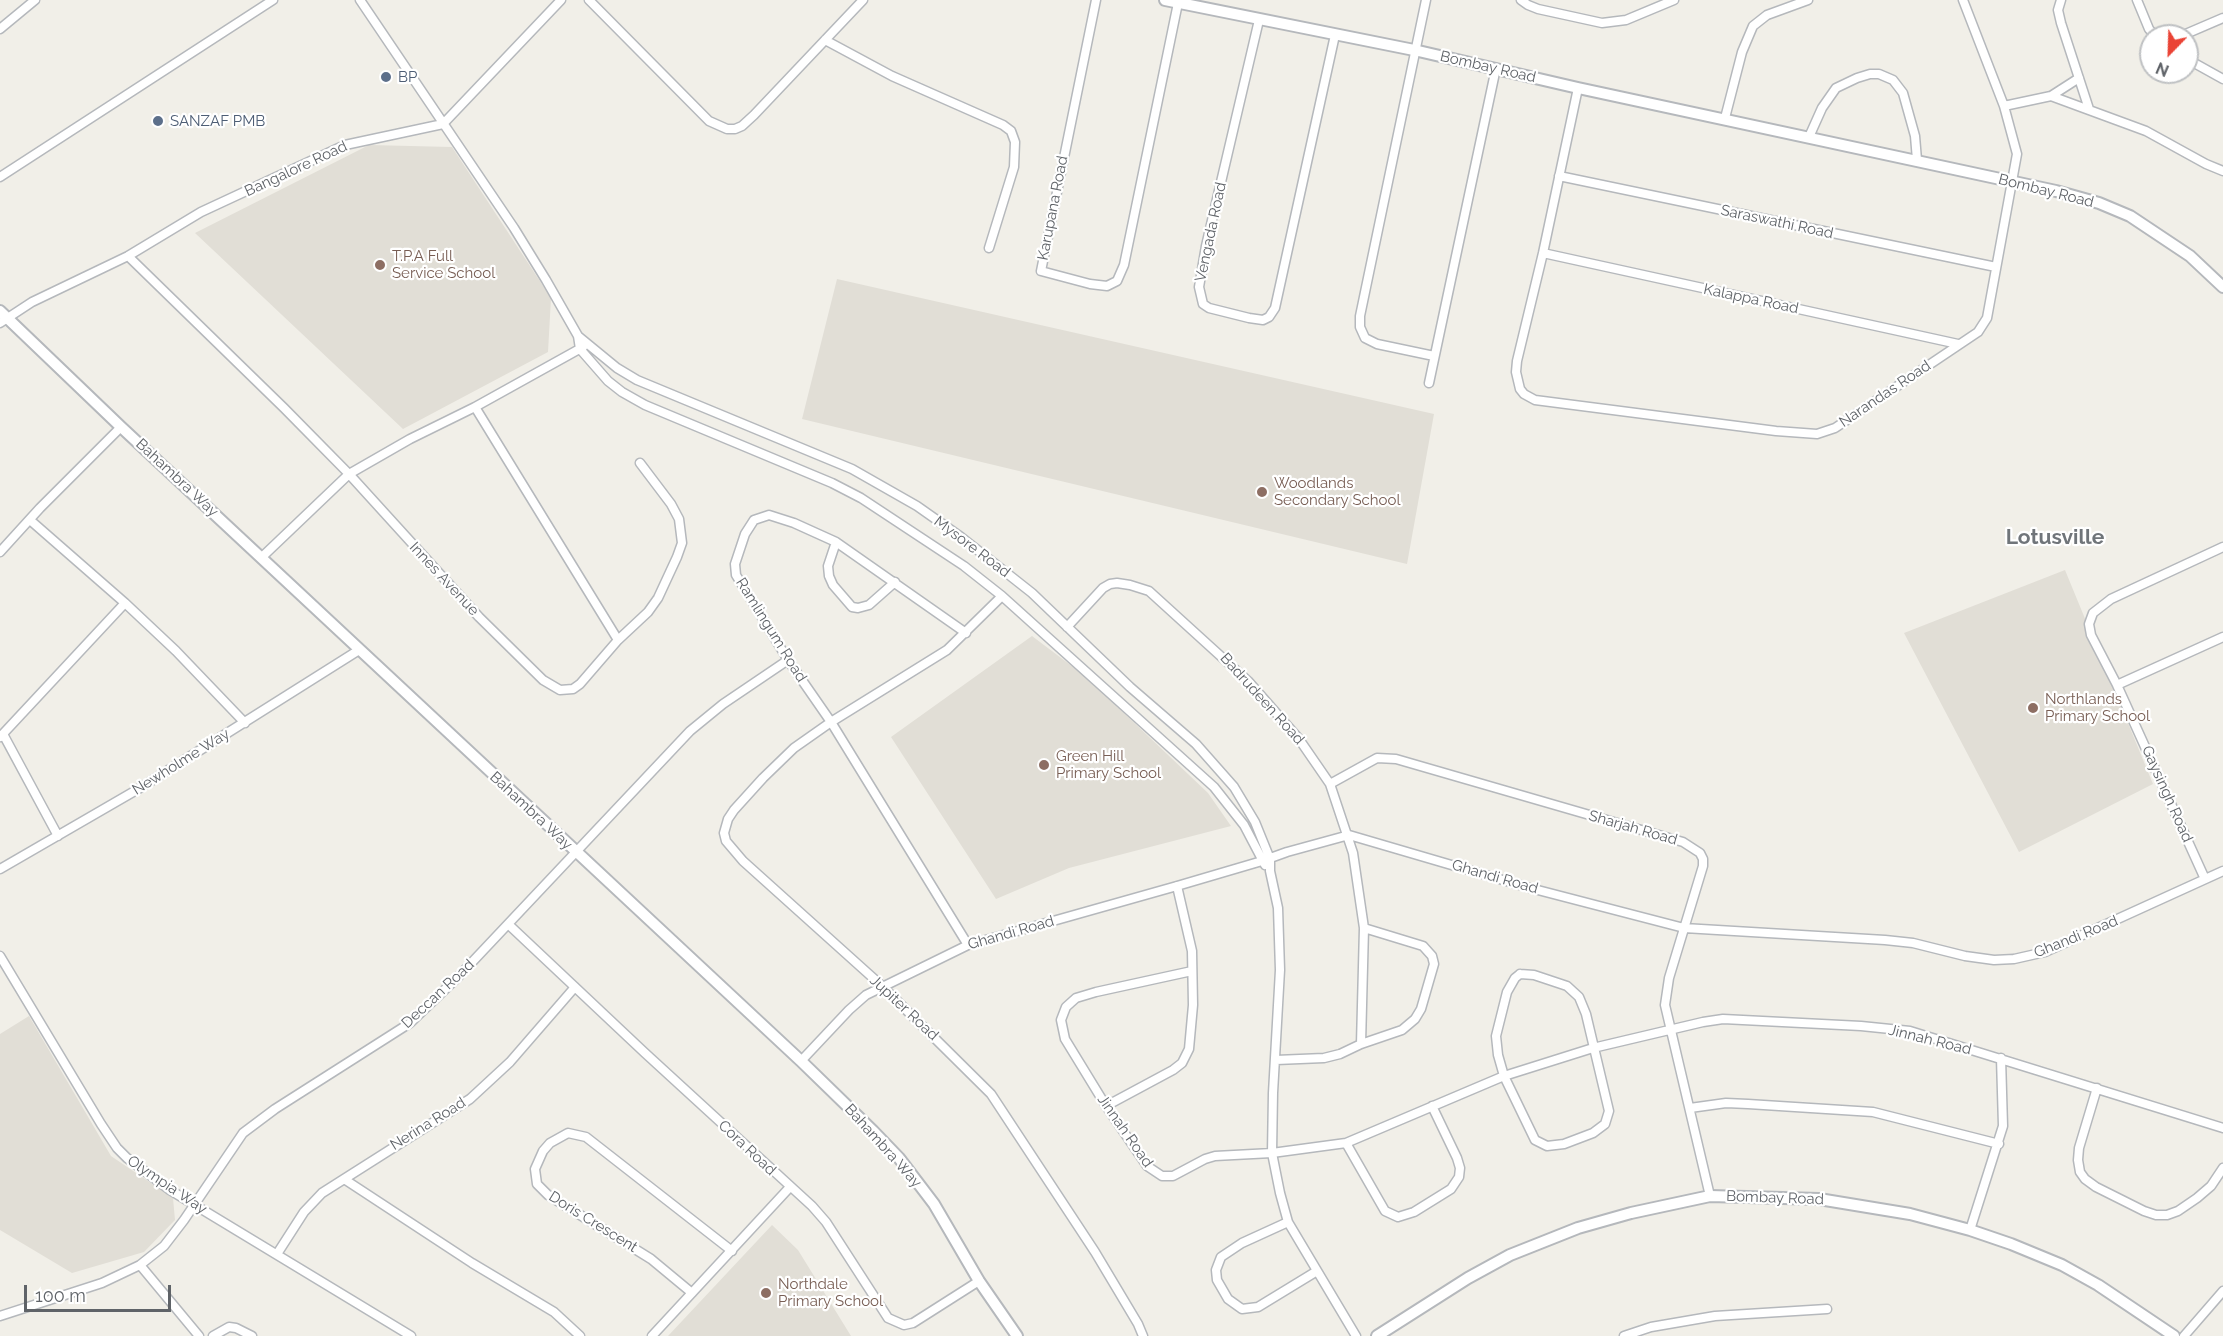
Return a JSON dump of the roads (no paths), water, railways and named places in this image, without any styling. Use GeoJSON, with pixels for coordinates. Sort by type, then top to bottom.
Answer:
{"type":"FeatureCollection","features":[{"type":"Feature","properties":{"kind":"street"},"geometry":{"type":"LineString","coordinates":[[0,29],[36,0]]}},
{"type":"Feature","properties":{"kind":"street"},"geometry":{"type":"LineString","coordinates":[[0,177],[273,0]]}},
{"type":"Feature","properties":{"kind":"street"},"geometry":{"type":"LineString","coordinates":[[262,557],[349,474],[584,346],[514,228],[360,0]]}},
{"type":"Feature","properties":{"kind":"street"},"geometry":{"type":"LineString","coordinates":[[443,124],[561,0]]}},
{"type":"Feature","properties":{"kind":"street"},"geometry":{"type":"LineString","coordinates":[[589,0],[709,121],[727,129],[742,126],[863,0]]}},
{"type":"Feature","properties":{"kind":"street","name":"Karupana Road"},"geometry":{"type":"LineString","coordinates":[[1095,0],[1041,271],[1079,282],[1107,286],[1117,281],[1124,265],[1178,3]]}},
{"type":"Feature","properties":{"kind":"street","name":"Bombay Road"},"geometry":{"type":"LineString","coordinates":[[1166,0],[1414,50],[2067,194],[2099,203],[2130,216],[2190,256],[2223,288]]}},
{"type":"Feature","properties":{"kind":"street"},"geometry":{"type":"LineString","coordinates":[[1426,0],[1360,316],[1360,327],[1365,338],[1377,344],[1434,356]]}},
{"type":"Feature","properties":{"kind":"street"},"geometry":{"type":"LineString","coordinates":[[1521,0],[1538,9],[1602,23],[1626,20],[1674,0]]}},
{"type":"Feature","properties":{"kind":"street"},"geometry":{"type":"LineString","coordinates":[[1725,118],[1742,52],[1753,26],[1767,15],[1808,0]]}},
{"type":"Feature","properties":{"kind":"street","name":"Narandas Road"},"geometry":{"type":"LineString","coordinates":[[1544,253],[1517,361],[1517,382],[1524,394],[1535,400],[1776,431],[1817,434],[1835,428],[1850,419],[1978,332],[1984,326],[1992,301],[2017,154],[2004,106],[1964,0]]}},
{"type":"Feature","properties":{"kind":"street"},"geometry":{"type":"LineString","coordinates":[[2061,0],[2058,10],[2061,23],[2090,109]]}},
{"type":"Feature","properties":{"kind":"street"},"geometry":{"type":"LineString","coordinates":[[2137,0],[2147,24]]}},
{"type":"Feature","properties":{"kind":"street"},"geometry":{"type":"LineString","coordinates":[[2199,28],[2223,18]]}},
{"type":"Feature","properties":{"kind":"street","name":"Vengada Road"},"geometry":{"type":"LineString","coordinates":[[1259,20],[1199,287],[1203,304],[1209,308],[1249,318],[1263,320],[1269,317],[1275,308],[1335,35]]}},
{"type":"Feature","properties":{"kind":"street"},"geometry":{"type":"LineString","coordinates":[[825,40],[892,76],[1003,125],[1011,131],[1015,142],[1014,167],[989,248]]}},
{"type":"Feature","properties":{"kind":"street"},"geometry":{"type":"LineString","coordinates":[[2199,66],[2223,79]]}},
{"type":"Feature","properties":{"kind":"street"},"geometry":{"type":"LineString","coordinates":[[1429,383],[1496,68]]}},
{"type":"Feature","properties":{"kind":"street"},"geometry":{"type":"LineString","coordinates":[[1809,137],[1822,108],[1836,88],[1857,78],[1879,74],[1893,80],[1903,93],[1915,136],[1917,160]]}},
{"type":"Feature","properties":{"kind":"street"},"geometry":{"type":"LineString","coordinates":[[2004,106],[2050,96],[2079,78]]}},
{"type":"Feature","properties":{"kind":"street"},"geometry":{"type":"LineString","coordinates":[[1544,253],[1578,88]]}},
{"type":"Feature","properties":{"kind":"street"},"geometry":{"type":"LineString","coordinates":[[2050,96],[2146,130],[2206,164],[2223,171]]}},
{"type":"Feature","properties":{"kind":"street","name":"Bangalore Road"},"geometry":{"type":"LineString","coordinates":[[2,318],[128,256],[201,212],[345,145],[443,124]]}},
{"type":"Feature","properties":{"kind":"street","name":"Saraswathi Road"},"geometry":{"type":"LineString","coordinates":[[1559,176],[1996,267]]}},
{"type":"Feature","properties":{"kind":"street","name":"Kalappa Road"},"geometry":{"type":"LineString","coordinates":[[1544,253],[1958,344]]}},
{"type":"Feature","properties":{"kind":"street","name":"Innes Avenue"},"geometry":{"type":"LineString","coordinates":[[128,256],[349,474],[478,617],[551,686],[560,690],[573,688],[592,672],[618,640],[648,612],[658,598],[682,543],[679,519],[671,504],[640,463]]}},
{"type":"Feature","properties":{"kind":"street","name":"Bahambra Way"},"geometry":{"type":"LineString","coordinates":[[2,318],[262,557],[873,1131],[910,1172],[934,1204],[979,1281],[1017,1336]]}},
{"type":"Feature","properties":{"kind":"street","name":"Mysore Road"},"geometry":{"type":"LineString","coordinates":[[584,346],[596,368],[622,392],[645,405],[832,483],[861,498],[934,544],[1002,597],[1214,787],[1244,825],[1266,860]]}},
{"type":"Feature","properties":{"kind":"street","name":"Mysore Road"},"geometry":{"type":"LineString","coordinates":[[584,346],[637,380],[852,469],[917,506],[1032,593],[1130,687],[1196,744],[1234,787],[1256,822],[1278,908],[1280,970],[1272,1153],[1280,1193],[1288,1222],[1356,1336]]}},
{"type":"Feature","properties":{"kind":"street"},"geometry":{"type":"LineString","coordinates":[[475,407],[618,640]]}},
{"type":"Feature","properties":{"kind":"street"},"geometry":{"type":"LineString","coordinates":[[0,552],[121,427]]}},
{"type":"Feature","properties":{"kind":"street","name":"Ramlingum Road"},"geometry":{"type":"LineString","coordinates":[[966,633],[836,542],[794,523],[769,514],[754,520],[746,534],[735,564],[736,574],[968,945]]}},
{"type":"Feature","properties":{"kind":"street"},"geometry":{"type":"LineString","coordinates":[[30,520],[176,651],[245,723]]}},
{"type":"Feature","properties":{"kind":"street"},"geometry":{"type":"LineString","coordinates":[[836,542],[828,566],[829,576],[833,585],[852,607],[869,605],[895,582]]}},
{"type":"Feature","properties":{"kind":"street","name":"Gaysingh Road"},"geometry":{"type":"LineString","coordinates":[[2205,879],[2117,685],[2091,635],[2089,624],[2093,613],[2111,599],[2223,547]]}},
{"type":"Feature","properties":{"kind":"street","name":"Badrudeen Road"},"geometry":{"type":"LineString","coordinates":[[1067,627],[1095,596],[1110,584],[1130,585],[1149,591],[1248,681],[1299,739],[1330,784],[1349,835],[1358,878],[1364,928],[1361,1044]]}},
{"type":"Feature","properties":{"kind":"street"},"geometry":{"type":"LineString","coordinates":[[831,723],[947,650],[1002,597]]}},
{"type":"Feature","properties":{"kind":"street"},"geometry":{"type":"LineString","coordinates":[[58,837],[2,735],[125,603]]}},
{"type":"Feature","properties":{"kind":"street"},"geometry":{"type":"LineString","coordinates":[[2117,685],[2223,637]]}},
{"type":"Feature","properties":{"kind":"street","name":"Newholme Way"},"geometry":{"type":"LineString","coordinates":[[0,869],[58,837],[245,723],[359,650]]}},
{"type":"Feature","properties":{"kind":"street","name":"Deccan Road"},"geometry":{"type":"LineString","coordinates":[[0,1316],[102,1283],[140,1265],[175,1234],[243,1133],[275,1109],[410,1023],[438,998],[705,717],[788,660]]}},
{"type":"Feature","properties":{"kind":"street","name":"Jupiter Road"},"geometry":{"type":"LineString","coordinates":[[831,723],[794,748],[770,770],[734,810],[728,819],[724,833],[726,841],[743,861],[882,986],[991,1094],[1095,1252],[1143,1336]]}},
{"type":"Feature","properties":{"kind":"street","name":"Sharjah Road"},"geometry":{"type":"LineString","coordinates":[[1330,784],[1377,758],[1396,759],[1683,842],[1700,853],[1703,866],[1665,994],[1670,1030],[1710,1196]]}},
{"type":"Feature","properties":{"kind":"street","name":"Ghandi Road"},"geometry":{"type":"LineString","coordinates":[[801,1061],[866,995],[968,945],[1349,835],[1530,888],[1684,928],[1885,940],[1913,943],[1965,956],[1994,960],[2033,956],[2068,943],[2223,871]]}},
{"type":"Feature","properties":{"kind":"street"},"geometry":{"type":"LineString","coordinates":[[1106,1106],[1173,1070],[1186,1057],[1192,1037],[1192,971],[1188,931],[1177,886]]}},
{"type":"Feature","properties":{"kind":"street","name":"Cora Road"},"geometry":{"type":"LineString","coordinates":[[508,924],[826,1222],[888,1318],[904,1325],[913,1323],[979,1281]]}},
{"type":"Feature","properties":{"kind":"street"},"geometry":{"type":"LineString","coordinates":[[1276,1060],[1324,1058],[1340,1054],[1402,1030],[1415,1019],[1421,1009],[1434,964],[1432,956],[1423,946],[1364,928]]}},
{"type":"Feature","properties":{"kind":"street","name":"Olympia Way"},"geometry":{"type":"LineString","coordinates":[[0,956],[117,1148],[149,1175],[411,1336]]}},
{"type":"Feature","properties":{"kind":"street","name":"Jinnah Road"},"geometry":{"type":"LineString","coordinates":[[1192,971],[1076,998],[1066,1008],[1061,1020],[1065,1039],[1106,1106],[1147,1166],[1162,1176],[1173,1176],[1215,1156],[1272,1153],[1346,1143],[1504,1076],[1593,1048],[1723,1019],[1861,1026],[1910,1032],[2001,1058],[2223,1128]]}},
{"type":"Feature","properties":{"kind":"street"},"geometry":{"type":"LineString","coordinates":[[1520,974],[1534,975],[1567,986],[1574,990],[1583,1004],[1608,1102],[1608,1119],[1593,1133],[1564,1144],[1546,1146],[1535,1140],[1504,1076],[1496,1036],[1507,992],[1515,978],[1520,974]]}},
{"type":"Feature","properties":{"kind":"street","name":"Nerina Road"},"geometry":{"type":"LineString","coordinates":[[277,1254],[314,1200],[330,1186],[470,1098],[510,1062],[575,987]]}},
{"type":"Feature","properties":{"kind":"street"},"geometry":{"type":"LineString","coordinates":[[1970,1230],[2003,1126],[2001,1058]]}},
{"type":"Feature","properties":{"kind":"street"},"geometry":{"type":"LineString","coordinates":[[2097,1088],[2079,1148],[2078,1160],[2080,1172],[2096,1187],[2144,1211],[2156,1215],[2167,1215],[2178,1211],[2197,1198],[2211,1186],[2223,1168]]}},
{"type":"Feature","properties":{"kind":"street"},"geometry":{"type":"LineString","coordinates":[[1690,1108],[1737,1103],[1873,1112],[1999,1144]]}},
{"type":"Feature","properties":{"kind":"street"},"geometry":{"type":"LineString","coordinates":[[1346,1143],[1385,1211],[1398,1217],[1414,1212],[1451,1189],[1459,1177],[1460,1168],[1457,1158],[1432,1106]]}},
{"type":"Feature","properties":{"kind":"street","name":"Doris Crescent"},"geometry":{"type":"LineString","coordinates":[[692,1293],[651,1259],[548,1195],[537,1184],[535,1169],[543,1151],[550,1143],[568,1133],[586,1137],[732,1251]]}},
{"type":"Feature","properties":{"kind":"street"},"geometry":{"type":"LineString","coordinates":[[344,1179],[472,1263],[554,1312],[580,1336]]}},
{"type":"Feature","properties":{"kind":"street"},"geometry":{"type":"LineString","coordinates":[[652,1336],[790,1187]]}},
{"type":"Feature","properties":{"kind":"street","name":"Bombay Road"},"geometry":{"type":"LineString","coordinates":[[1377,1336],[1468,1278],[1510,1256],[1578,1228],[1710,1196],[1819,1199],[1910,1214],[1970,1230],[2062,1265],[2098,1285],[2174,1336]]}},
{"type":"Feature","properties":{"kind":"street"},"geometry":{"type":"LineString","coordinates":[[1288,1222],[1242,1243],[1221,1257],[1216,1270],[1217,1280],[1228,1299],[1242,1309],[1258,1307],[1317,1271]]}},
{"type":"Feature","properties":{"kind":"street"},"geometry":{"type":"LineString","coordinates":[[140,1265],[199,1336]]}},
{"type":"Feature","properties":{"kind":"street"},"geometry":{"type":"LineString","coordinates":[[2184,1336],[2223,1291]]}},
{"type":"Feature","properties":{"kind":"street"},"geometry":{"type":"LineString","coordinates":[[1624,1336],[1652,1327],[1715,1316],[1827,1309]]}},
{"type":"Feature","properties":{"kind":"street"},"geometry":{"type":"LineString","coordinates":[[213,1336],[229,1327],[252,1336]]}},
{"type":"Feature","properties":{"kind":"place","name":"BP"},"geometry":{"type":"Point","coordinates":[386,77]}},
{"type":"Feature","properties":{"kind":"place","name":"SANZAF PMB"},"geometry":{"type":"Point","coordinates":[158,121]}},
{"type":"Feature","properties":{"kind":"place","name":"T.P.A Full Service School"},"geometry":{"type":"Point","coordinates":[380,265]}},
{"type":"Feature","properties":{"kind":"place","name":"Woodlands Secondary School"},"geometry":{"type":"Point","coordinates":[1262,492]}},
{"type":"Feature","properties":{"kind":"place","name":"Northlands Primary School"},"geometry":{"type":"Point","coordinates":[2033,708]}},
{"type":"Feature","properties":{"kind":"place","name":"Green Hill Primary School"},"geometry":{"type":"Point","coordinates":[1044,765]}},
{"type":"Feature","properties":{"kind":"place","name":"Northdale Primary School"},"geometry":{"type":"Point","coordinates":[766,1293]}},
{"type":"Feature","properties":{"kind":"district","name":"Lotusville"},"geometry":{"type":"Point","coordinates":[2055,538]}}]}
